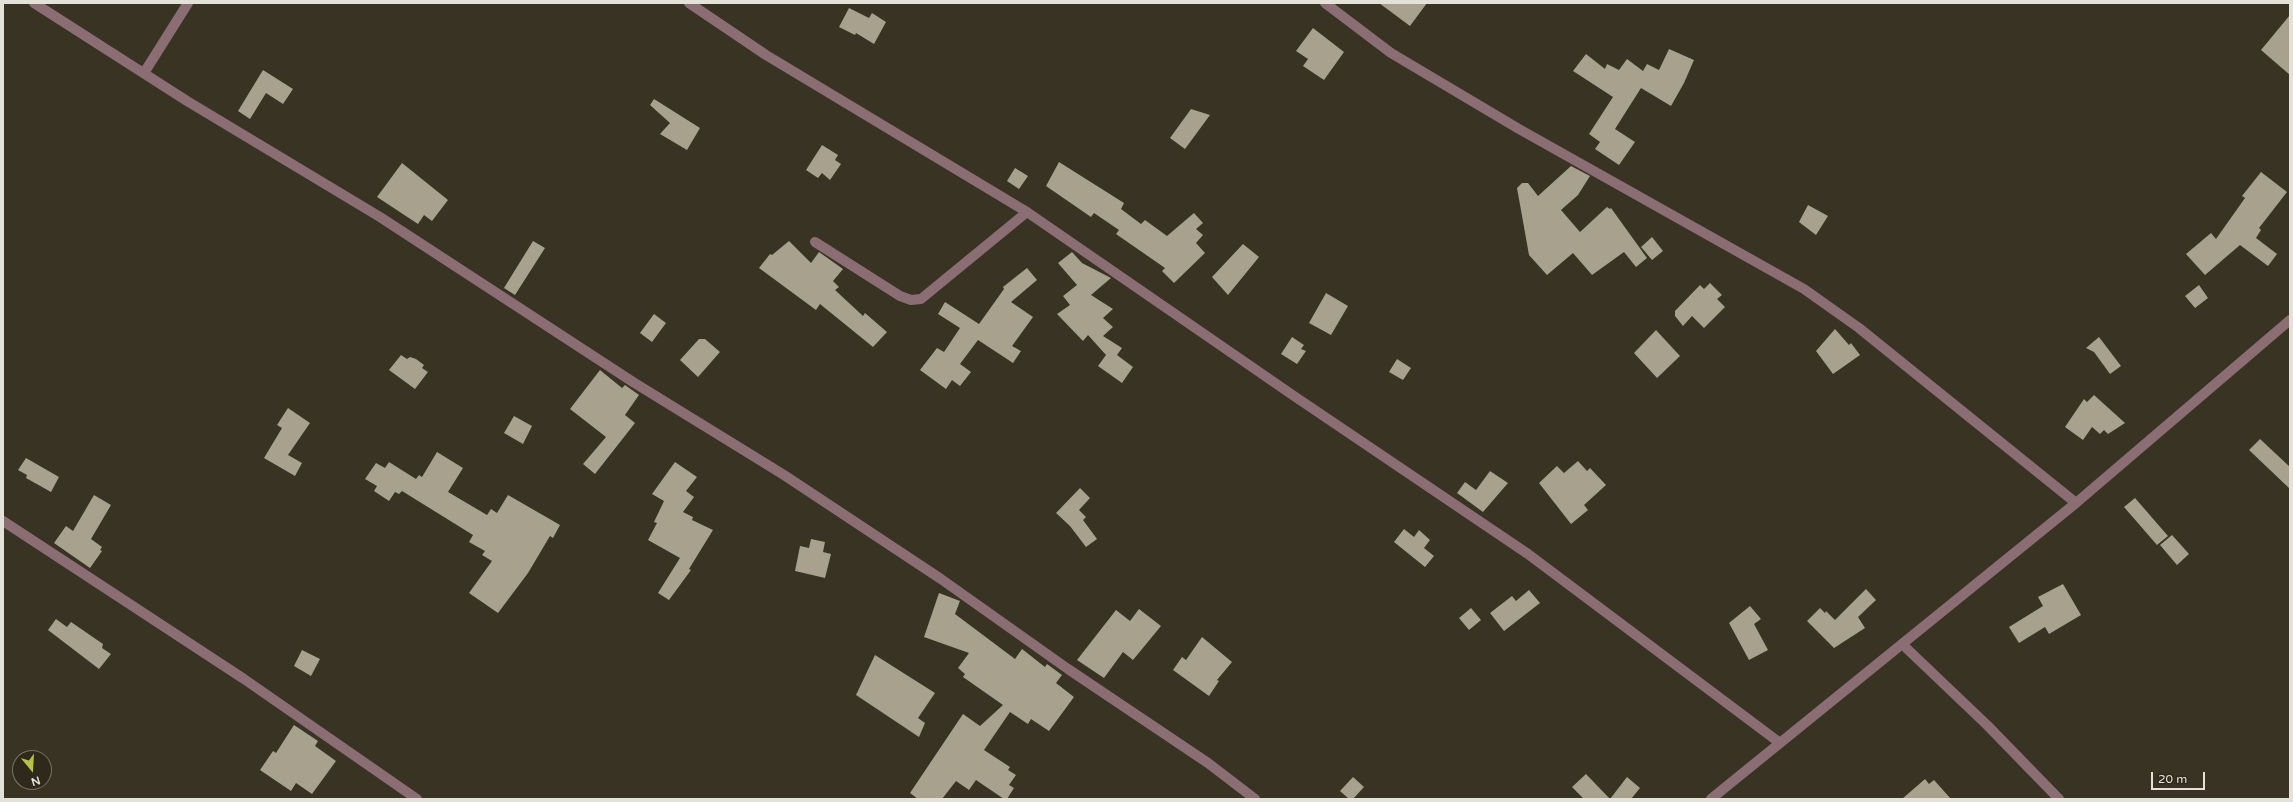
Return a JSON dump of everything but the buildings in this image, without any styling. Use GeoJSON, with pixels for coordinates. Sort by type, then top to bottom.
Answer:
{"type":"FeatureCollection","features":[{"type":"Feature","properties":{"kind":"street"},"geometry":{"type":"LineString","coordinates":[[34,3],[144,73],[380,217],[633,382],[784,475],[941,579],[1068,669],[1208,763],[1255,799]]}},
{"type":"Feature","properties":{"kind":"street"},"geometry":{"type":"LineString","coordinates":[[144,73],[188,3]]}},
{"type":"Feature","properties":{"kind":"street"},"geometry":{"type":"LineString","coordinates":[[689,3],[766,55],[1027,212],[1294,396],[1528,554],[1780,743]]}},
{"type":"Feature","properties":{"kind":"street"},"geometry":{"type":"LineString","coordinates":[[1325,3],[1392,53],[1512,125],[1804,290],[1859,328],[2076,503]]}},
{"type":"Feature","properties":{"kind":"street"},"geometry":{"type":"LineString","coordinates":[[815,242],[900,296],[911,300],[921,300],[1027,212]]}},
{"type":"Feature","properties":{"kind":"street"},"geometry":{"type":"LineString","coordinates":[[1711,799],[2076,503],[2290,320]]}},
{"type":"Feature","properties":{"kind":"street"},"geometry":{"type":"LineString","coordinates":[[3,521],[244,679],[418,799]]}},
{"type":"Feature","properties":{"kind":"street"},"geometry":{"type":"LineString","coordinates":[[1902,644],[1987,725],[2059,799]]}}]}
